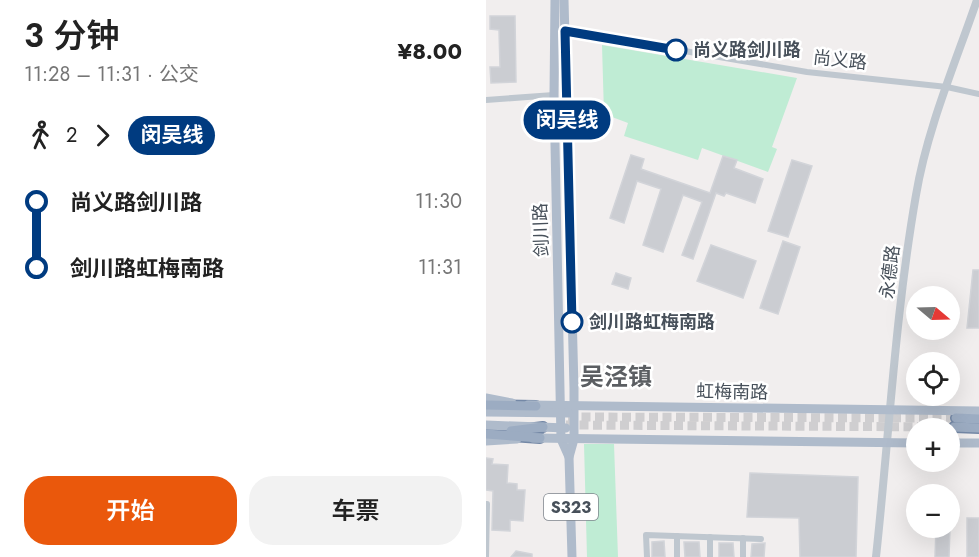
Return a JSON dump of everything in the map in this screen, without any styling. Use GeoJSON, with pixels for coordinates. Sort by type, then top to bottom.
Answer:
{"type":"FeatureCollection","features":[{"type":"Feature","properties":{"kind":"highway"},"geometry":{"type":"LineString","coordinates":[[486,405],[536,406]]}},
{"type":"Feature","properties":{"kind":"highway"},"geometry":{"type":"LineString","coordinates":[[979,419],[955,423],[979,428]]}},
{"type":"Feature","properties":{"kind":"highway"},"geometry":{"type":"LineString","coordinates":[[487,433],[543,427]]}},
{"type":"Feature","properties":{"kind":"highway"},"geometry":{"type":"LineString","coordinates":[[487,433],[540,438]]}},
{"type":"Feature","properties":{"kind":"main road","name":"剑川路"},"geometry":{"type":"LineString","coordinates":[[555,0],[561,30],[574,410],[574,439],[569,457],[572,557]]}},
{"type":"Feature","properties":{"kind":"main road","name":"剑川路"},"geometry":{"type":"LineString","coordinates":[[564,0],[554,95],[561,439],[569,457]]}},
{"type":"Feature","properties":{"kind":"main road","name":"虹梅南路"},"geometry":{"type":"LineString","coordinates":[[486,398],[574,410],[979,411]]}},
{"type":"Feature","properties":{"kind":"main road","name":"虹梅南路"},"geometry":{"type":"LineString","coordinates":[[486,412],[562,409]]}},
{"type":"Feature","properties":{"kind":"main road"},"geometry":{"type":"LineString","coordinates":[[543,427],[574,428]]}},
{"type":"Feature","properties":{"kind":"main road"},"geometry":{"type":"LineString","coordinates":[[540,438],[906,443]]}},
{"type":"Feature","properties":{"kind":"main road"},"geometry":{"type":"LineString","coordinates":[[960,443],[979,443]]}},
{"type":"Feature","properties":{"kind":"street","name":"永德路"},"geometry":{"type":"LineString","coordinates":[[876,557],[890,410],[916,194],[929,141],[976,0]]}},
{"type":"Feature","properties":{"kind":"street","name":"尚义路"},"geometry":{"type":"LineString","coordinates":[[561,30],[807,72],[947,87],[979,94]]}},
{"type":"Feature","properties":{"kind":"street"},"geometry":{"type":"LineString","coordinates":[[486,100],[554,95]]}},
{"type":"Feature","properties":{"kind":"street"},"geometry":{"type":"LineString","coordinates":[[486,557],[488,504]]}},
{"type":"Feature","properties":{"kind":"street"},"geometry":{"type":"LineString","coordinates":[[647,557],[646,535],[761,539]]}},
{"type":"Feature","properties":{"kind":"street"},"geometry":{"type":"LineString","coordinates":[[676,536],[677,557]]}},
{"type":"Feature","properties":{"kind":"street"},"geometry":{"type":"LineString","coordinates":[[710,537],[710,557]]}},
{"type":"Feature","properties":{"kind":"street"},"geometry":{"type":"LineString","coordinates":[[743,538],[743,557]]}},
{"type":"Feature","properties":{"kind":"green space"},"geometry":{"type":"Polygon","coordinates":[[[602,45],[797,78],[772,147],[777,149],[768,172],[702,148],[698,160],[624,136],[628,123],[604,114],[602,45]]]}},
{"type":"Feature","properties":{"kind":"green space"},"geometry":{"type":"Polygon","coordinates":[[[584,444],[614,444],[618,557],[587,557],[584,444]]]}},
{"type":"Feature","properties":{"kind":"building"},"geometry":{"type":"Polygon","coordinates":[[[490,16],[515,16],[516,82],[491,83],[490,67],[500,67],[499,30],[490,29],[490,16]]]}},
{"type":"Feature","properties":{"kind":"building"},"geometry":{"type":"Polygon","coordinates":[[[631,155],[644,159],[641,169],[710,193],[723,156],[737,160],[734,168],[763,179],[755,203],[726,193],[724,196],[716,193],[693,259],[682,255],[702,202],[683,195],[663,252],[643,245],[661,189],[637,181],[624,223],[610,218],[631,155]]]}},
{"type":"Feature","properties":{"kind":"building"},"geometry":{"type":"Polygon","coordinates":[[[792,160],[812,166],[788,237],[768,231],[792,160]]]}},
{"type":"Feature","properties":{"kind":"building"},"geometry":{"type":"Polygon","coordinates":[[[783,241],[800,247],[778,314],[760,308],[783,241]]]}},
{"type":"Feature","properties":{"kind":"building"},"geometry":{"type":"Polygon","coordinates":[[[711,245],[756,261],[743,298],[697,281],[711,245]]]}},
{"type":"Feature","properties":{"kind":"building"},"geometry":{"type":"Polygon","coordinates":[[[973,270],[979,270],[979,328],[967,328],[973,270]]]}},
{"type":"Feature","properties":{"kind":"building"},"geometry":{"type":"Polygon","coordinates":[[[616,273],[631,278],[628,289],[612,284],[616,273]]]}},
{"type":"Feature","properties":{"kind":"building"},"geometry":{"type":"Polygon","coordinates":[[[486,458],[493,459],[492,464],[508,465],[507,483],[517,484],[517,490],[525,490],[523,521],[510,520],[510,531],[492,530],[493,491],[486,490],[486,458]]]}},
{"type":"Feature","properties":{"kind":"building"},"geometry":{"type":"Polygon","coordinates":[[[750,473],[858,477],[856,557],[800,557],[799,518],[747,517],[750,473]]]}},
{"type":"Feature","properties":{"kind":"building"},"geometry":{"type":"Polygon","coordinates":[[[967,518],[979,518],[979,557],[967,557],[967,518]]]}},
{"type":"Feature","properties":{"kind":"building"},"geometry":{"type":"Polygon","coordinates":[[[936,538],[950,538],[949,557],[935,557],[936,538]]]}},
{"type":"Feature","properties":{"kind":"building"},"geometry":{"type":"Polygon","coordinates":[[[664,541],[665,557],[652,557],[652,542],[664,541]]]}},
{"type":"Feature","properties":{"kind":"building"},"geometry":{"type":"Polygon","coordinates":[[[684,542],[699,542],[700,557],[685,557],[684,542]]]}},
{"type":"Feature","properties":{"kind":"building"},"geometry":{"type":"Polygon","coordinates":[[[719,543],[733,543],[734,557],[719,557],[719,543]]]}},
{"type":"Feature","properties":{"kind":"building"},"geometry":{"type":"Polygon","coordinates":[[[765,543],[764,557],[751,557],[752,544],[765,543]]]}},
{"type":"Feature","properties":{"kind":"building"},"geometry":{"type":"Polygon","coordinates":[[[516,551],[532,554],[532,557],[511,557],[516,551]]]}},
{"type":"Feature","properties":{"kind":"tunnel"},"geometry":{"type":"LineString","coordinates":[[568,417],[956,418]]}},
{"type":"Feature","properties":{"kind":"tunnel"},"geometry":{"type":"LineString","coordinates":[[566,425],[906,427]]}},
{"type":"Feature","properties":{"kind":"bus line","name":"闵吴线"},"geometry":{"type":"LineString","coordinates":[[572,322],[565,31],[676,50]]}},
{"type":"Feature","properties":{"kind":"place","name":"尚义路剑川路"},"geometry":{"type":"Point","coordinates":[676,50]}},
{"type":"Feature","properties":{"kind":"place","name":"剑川路虹梅南路"},"geometry":{"type":"Point","coordinates":[572,322]}},
{"type":"Feature","properties":{"kind":"district","name":"吴泾镇"},"geometry":{"type":"Point","coordinates":[616,376]}}]}
